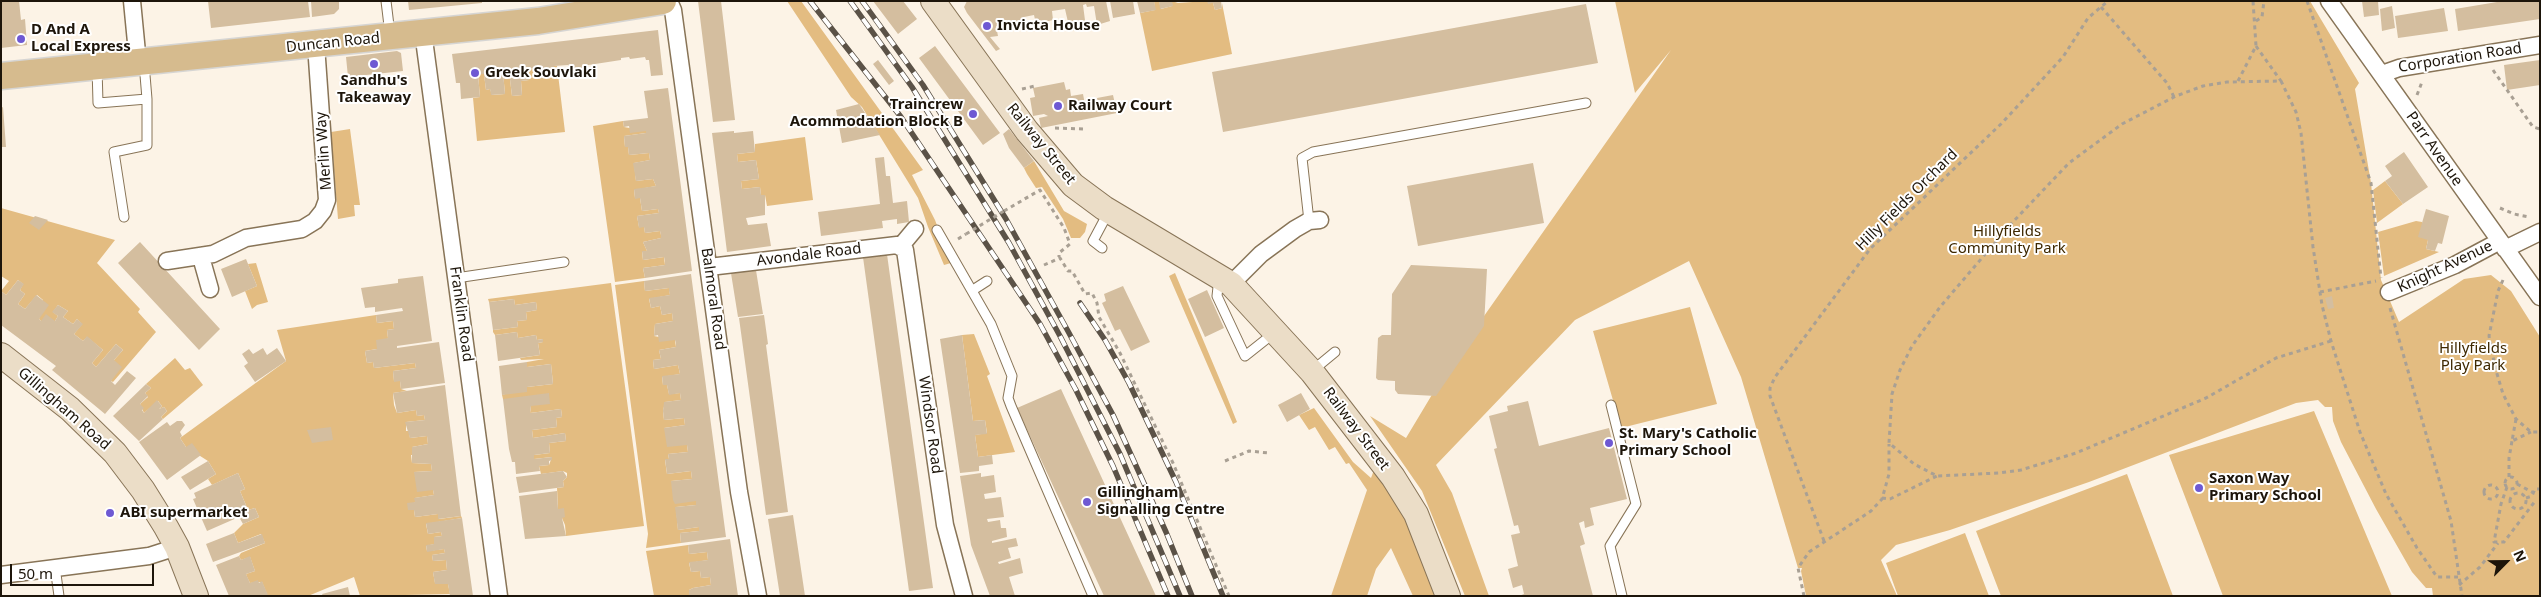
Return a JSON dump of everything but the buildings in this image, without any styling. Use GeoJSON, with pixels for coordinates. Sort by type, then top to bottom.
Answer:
{"type":"FeatureCollection","features":[{"type":"Feature","properties":{"kind":"main road","name":"Duncan Road"},"geometry":{"type":"LineString","coordinates":[[1,76],[538,21],[663,1]]}},
{"type":"Feature","properties":{"kind":"street"},"geometry":{"type":"LineString","coordinates":[[132,1],[141,63]]}},
{"type":"Feature","properties":{"kind":"street","name":"Balmoral Road"},"geometry":{"type":"LineString","coordinates":[[670,1],[673,10],[739,492],[758,596]]}},
{"type":"Feature","properties":{"kind":"street","name":"Parr Avenue"},"geometry":{"type":"LineString","coordinates":[[2329,1],[2540,297]]}},
{"type":"Feature","properties":{"kind":"street","name":"Railway Street"},"geometry":{"type":"LineString","coordinates":[[934,2],[1052,161],[1073,184],[1109,211],[1225,280],[1276,331],[1312,372],[1393,477],[1416,514],[1448,596]]}},
{"type":"Feature","properties":{"kind":"street","name":"Franklin Road"},"geometry":{"type":"LineString","coordinates":[[423,32],[499,596]]}},
{"type":"Feature","properties":{"kind":"street","name":"Merlin Way"},"geometry":{"type":"LineString","coordinates":[[167,261],[213,254],[246,238],[302,229],[323,212],[327,200],[316,45]]}},
{"type":"Feature","properties":{"kind":"street","name":"Corporation Road"},"geometry":{"type":"LineString","coordinates":[[2382,74],[2399,68],[2540,45]]}},
{"type":"Feature","properties":{"kind":"street"},"geometry":{"type":"LineString","coordinates":[[1225,280],[1314,220]]}},
{"type":"Feature","properties":{"kind":"street","name":"Knight Avenue"},"geometry":{"type":"LineString","coordinates":[[2385,286],[2455,265],[2502,245],[2537,224]]}},
{"type":"Feature","properties":{"kind":"street"},"geometry":{"type":"LineString","coordinates":[[903,249],[915,229]]}},
{"type":"Feature","properties":{"kind":"street","name":"Avondale Road"},"geometry":{"type":"LineString","coordinates":[[709,268],[897,245],[903,249]]}},
{"type":"Feature","properties":{"kind":"street","name":"Windsor Road"},"geometry":{"type":"LineString","coordinates":[[903,249],[945,525],[964,596]]}},
{"type":"Feature","properties":{"kind":"street"},"geometry":{"type":"LineString","coordinates":[[201,257],[210,289]]}},
{"type":"Feature","properties":{"kind":"street","name":"Gillingham Road"},"geometry":{"type":"LineString","coordinates":[[1,355],[70,409],[114,453],[143,490],[177,547],[196,596]]}},
{"type":"Feature","properties":{"kind":"street"},"geometry":{"type":"LineString","coordinates":[[1,575],[149,556],[177,547]]}},
{"type":"Feature","properties":{"kind":"lane"},"geometry":{"type":"LineString","coordinates":[[386,1],[390,37]]}},
{"type":"Feature","properties":{"kind":"lane"},"geometry":{"type":"LineString","coordinates":[[124,217],[114,152],[147,146],[148,99],[141,63]]}},
{"type":"Feature","properties":{"kind":"lane"},"geometry":{"type":"LineString","coordinates":[[97,67],[98,103],[148,99]]}},
{"type":"Feature","properties":{"kind":"lane"},"geometry":{"type":"LineString","coordinates":[[1314,220],[1302,158],[1313,152],[1586,103]]}},
{"type":"Feature","properties":{"kind":"lane"},"geometry":{"type":"LineString","coordinates":[[1102,248],[1093,241],[1109,211]]}},
{"type":"Feature","properties":{"kind":"lane"},"geometry":{"type":"LineString","coordinates":[[937,230],[993,327],[1011,373],[1008,398],[1010,406],[1038,465],[1092,596]]}},
{"type":"Feature","properties":{"kind":"lane"},"geometry":{"type":"LineString","coordinates":[[456,278],[564,262]]}},
{"type":"Feature","properties":{"kind":"lane"},"geometry":{"type":"LineString","coordinates":[[1225,280],[1217,296],[1246,356],[1276,331]]}},
{"type":"Feature","properties":{"kind":"lane"},"geometry":{"type":"LineString","coordinates":[[973,290],[987,281]]}},
{"type":"Feature","properties":{"kind":"lane"},"geometry":{"type":"LineString","coordinates":[[1312,372],[1335,352]]}},
{"type":"Feature","properties":{"kind":"lane"},"geometry":{"type":"LineString","coordinates":[[1611,405],[1636,504],[1610,546],[1622,596]]}},
{"type":"Feature","properties":{"kind":"lane"},"geometry":{"type":"LineString","coordinates":[[54,567],[59,596]]}},
{"type":"Feature","properties":{"kind":"path","name":"Hilly Fields Orchard"},"geometry":{"type":"LineString","coordinates":[[1824,541],[1770,396],[1770,388],[1775,377],[1870,249],[2002,123],[2063,57],[2088,18],[2108,1]]}},
{"type":"Feature","properties":{"kind":"path"},"geometry":{"type":"LineString","coordinates":[[2238,81],[2256,46],[2256,21],[2253,1]]}},
{"type":"Feature","properties":{"kind":"path"},"geometry":{"type":"LineString","coordinates":[[2256,21],[2261,19],[2264,1]]}},
{"type":"Feature","properties":{"kind":"path"},"geometry":{"type":"LineString","coordinates":[[2101,7],[2167,83],[2174,96]]}},
{"type":"Feature","properties":{"kind":"path"},"geometry":{"type":"LineString","coordinates":[[2256,46],[2281,81],[2296,112],[2320,292],[2331,341],[2360,432],[2386,494],[2417,548],[2437,577],[2458,577]]}},
{"type":"Feature","properties":{"kind":"path"},"geometry":{"type":"LineString","coordinates":[[2492,68],[2533,127],[2540,129]]}},
{"type":"Feature","properties":{"kind":"path"},"geometry":{"type":"LineString","coordinates":[[2418,100],[2418,87],[2427,78]]}},
{"type":"Feature","properties":{"kind":"path"},"geometry":{"type":"LineString","coordinates":[[1804,596],[1798,568],[1809,552],[1871,511],[1882,498],[1889,474],[1890,404],[1896,379],[1912,346],[1940,307],[2032,200],[2069,163],[2122,124],[2174,96],[2208,85],[2238,81],[2281,81]]}},
{"type":"Feature","properties":{"kind":"path"},"geometry":{"type":"LineString","coordinates":[[1022,89],[1035,86]]}},
{"type":"Feature","properties":{"kind":"path"},"geometry":{"type":"LineString","coordinates":[[1055,128],[1086,129]]}},
{"type":"Feature","properties":{"kind":"path"},"geometry":{"type":"LineString","coordinates":[[960,243],[958,239],[1040,190],[1060,221],[1070,244],[1059,253],[1059,257],[1044,265]]}},
{"type":"Feature","properties":{"kind":"path"},"geometry":{"type":"LineString","coordinates":[[2494,204],[2501,209],[2537,224]]}},
{"type":"Feature","properties":{"kind":"path"},"geometry":{"type":"LineString","coordinates":[[1059,257],[1068,270],[1072,272],[1085,294],[1092,293],[1097,303],[1099,317],[1158,431],[1229,596]]}},
{"type":"Feature","properties":{"kind":"path"},"geometry":{"type":"LineString","coordinates":[[2504,280],[2498,291],[2489,336],[2497,376],[2516,419],[2531,432]]}},
{"type":"Feature","properties":{"kind":"path"},"geometry":{"type":"LineString","coordinates":[[2320,292],[2385,286]]}},
{"type":"Feature","properties":{"kind":"path"},"geometry":{"type":"LineString","coordinates":[[1882,498],[1890,498],[1937,476],[2009,472],[2059,459],[2206,398],[2276,358],[2331,341]]}},
{"type":"Feature","properties":{"kind":"path"},"geometry":{"type":"LineString","coordinates":[[2509,477],[2515,478],[2517,484],[2538,500],[2504,542],[2494,542],[2506,486],[2505,482],[2509,477],[2509,458],[2516,419]]}},
{"type":"Feature","properties":{"kind":"path"},"geometry":{"type":"LineString","coordinates":[[2512,442],[2531,432],[2540,432]]}},
{"type":"Feature","properties":{"kind":"path"},"geometry":{"type":"LineString","coordinates":[[1889,443],[1914,464],[1937,476]]}},
{"type":"Feature","properties":{"kind":"path"},"geometry":{"type":"LineString","coordinates":[[1225,461],[1249,451],[1269,453]]}},
{"type":"Feature","properties":{"kind":"path"},"geometry":{"type":"LineString","coordinates":[[2513,488],[2517,484]]}},
{"type":"Feature","properties":{"kind":"path"},"geometry":{"type":"LineString","coordinates":[[2489,486],[2497,490],[2498,494],[2494,499],[2489,499],[2484,492],[2489,486]]}},
{"type":"Feature","properties":{"kind":"path"},"geometry":{"type":"LineString","coordinates":[[2497,490],[2506,486],[2513,488]]}},
{"type":"Feature","properties":{"kind":"path"},"geometry":{"type":"LineString","coordinates":[[2513,488],[2515,493]]}},
{"type":"Feature","properties":{"kind":"path"},"geometry":{"type":"LineString","coordinates":[[2510,497],[2510,505],[2518,510],[2525,506],[2526,498],[2540,489]]}},
{"type":"Feature","properties":{"kind":"path"},"geometry":{"type":"LineString","coordinates":[[2498,494],[2510,497],[2515,493],[2522,494],[2526,498]]}},
{"type":"Feature","properties":{"kind":"path"},"geometry":{"type":"LineString","coordinates":[[2459,585],[2480,567],[2498,542]]}},
{"type":"Feature","properties":{"kind":"green space"},"geometry":{"type":"Polygon","coordinates":[[[787,1],[801,1],[923,170],[912,175],[935,220],[951,263],[944,265],[918,198],[862,107],[851,97],[787,1]]]}},
{"type":"Feature","properties":{"kind":"green space"},"geometry":{"type":"Polygon","coordinates":[[[1154,1],[1159,1],[1161,9],[1172,6],[1172,1],[1178,3],[1207,1],[1213,3],[1215,10],[1222,8],[1222,3],[1232,54],[1152,71],[1140,13],[1155,10],[1154,1]]]}},
{"type":"Feature","properties":{"kind":"green space","name":"Hillyfields Community Park"},"geometry":{"type":"Polygon","coordinates":[[[1615,1],[2310,1],[2359,83],[2355,89],[2371,183],[2381,280],[2399,322],[2464,279],[2491,275],[2511,291],[2540,337],[2540,596],[2433,596],[2432,588],[2426,588],[2412,572],[2376,509],[2341,442],[2333,421],[2332,407],[2325,407],[2318,400],[2296,403],[2089,482],[1950,530],[1896,545],[1881,560],[1897,596],[1806,596],[1802,568],[1798,568],[1741,377],[1689,261],[1575,320],[1436,465],[1452,493],[1489,596],[1465,596],[1422,491],[1370,416],[1406,438],[1451,363],[1671,50],[1635,93],[1615,1]]]}},
{"type":"Feature","properties":{"kind":"green space"},"geometry":{"type":"Polygon","coordinates":[[[554,66],[557,66],[565,132],[477,141],[473,98],[480,97],[478,74],[484,74],[486,90],[490,89],[492,95],[505,94],[503,72],[509,71],[512,96],[522,95],[521,81],[529,80],[528,69],[537,68],[538,79],[554,66]]]}},
{"type":"Feature","properties":{"kind":"green space"},"geometry":{"type":"Polygon","coordinates":[[[623,121],[624,127],[646,131],[646,133],[624,136],[625,147],[628,147],[629,155],[649,153],[650,160],[634,163],[636,181],[653,179],[656,186],[634,190],[635,198],[640,198],[642,211],[658,209],[659,213],[637,216],[639,227],[644,227],[645,233],[660,231],[661,235],[661,238],[643,242],[647,251],[642,252],[643,260],[664,257],[665,265],[643,268],[645,278],[615,282],[593,126],[623,121]]]}},
{"type":"Feature","properties":{"kind":"green space"},"geometry":{"type":"Polygon","coordinates":[[[350,129],[360,205],[354,205],[355,216],[338,219],[331,132],[350,129]]]}},
{"type":"Feature","properties":{"kind":"green space"},"geometry":{"type":"Polygon","coordinates":[[[805,137],[813,200],[767,206],[765,195],[761,195],[760,187],[742,189],[741,181],[759,179],[756,160],[738,162],[737,154],[755,152],[755,144],[805,137]]]}},
{"type":"Feature","properties":{"kind":"green space"},"geometry":{"type":"Polygon","coordinates":[[[1034,161],[1064,211],[1087,224],[1085,232],[1080,238],[1071,238],[1063,219],[1042,187],[1036,188],[1027,174],[1024,168],[1034,161]]]}},
{"type":"Feature","properties":{"kind":"green space"},"geometry":{"type":"Polygon","coordinates":[[[2385,181],[2403,204],[2377,223],[2373,190],[2385,181]]]}},
{"type":"Feature","properties":{"kind":"green space"},"geometry":{"type":"Polygon","coordinates":[[[1,208],[115,240],[97,263],[140,309],[138,312],[156,332],[113,382],[111,381],[114,360],[123,350],[116,344],[96,367],[92,363],[103,350],[87,337],[83,341],[74,334],[82,324],[77,319],[73,324],[63,317],[68,311],[58,305],[53,312],[58,316],[55,321],[41,321],[39,319],[43,300],[37,295],[25,309],[18,304],[25,294],[20,290],[23,284],[18,280],[6,295],[1,291],[9,281],[1,276],[1,208]]]}},
{"type":"Feature","properties":{"kind":"green space"},"geometry":{"type":"Polygon","coordinates":[[[2416,221],[2422,222],[2428,240],[2426,249],[2439,252],[2384,276],[2378,232],[2416,221]]]}},
{"type":"Feature","properties":{"kind":"green space"},"geometry":{"type":"Polygon","coordinates":[[[256,263],[268,302],[257,305],[252,309],[245,291],[257,286],[248,264],[256,263]]]}},
{"type":"Feature","properties":{"kind":"green space"},"geometry":{"type":"Polygon","coordinates":[[[1175,273],[1237,422],[1233,424],[1169,276],[1175,273]]]}},
{"type":"Feature","properties":{"kind":"green space"},"geometry":{"type":"Polygon","coordinates":[[[644,281],[645,291],[669,288],[670,295],[649,299],[651,308],[660,306],[662,315],[672,313],[673,321],[655,324],[654,336],[675,340],[676,347],[659,350],[661,359],[653,360],[654,369],[678,365],[680,374],[662,377],[663,385],[667,385],[669,394],[680,393],[681,400],[665,402],[664,420],[684,418],[685,425],[664,428],[687,445],[688,452],[668,454],[669,459],[665,460],[667,474],[691,471],[692,479],[671,481],[696,501],[696,505],[676,507],[678,530],[699,527],[699,531],[680,533],[681,543],[646,548],[648,534],[615,285],[644,281]]]}},
{"type":"Feature","properties":{"kind":"green space"},"geometry":{"type":"Polygon","coordinates":[[[611,283],[644,526],[566,536],[565,525],[558,509],[557,488],[564,487],[563,481],[567,477],[567,473],[563,471],[541,474],[539,466],[549,465],[552,457],[534,459],[534,455],[550,453],[549,443],[566,441],[565,433],[533,438],[532,430],[557,427],[556,418],[562,417],[561,409],[530,413],[531,406],[503,399],[502,395],[527,387],[553,384],[551,364],[527,367],[527,362],[544,359],[521,360],[520,358],[540,355],[538,343],[543,342],[543,339],[537,340],[536,335],[518,338],[517,332],[495,335],[493,332],[493,330],[518,327],[517,321],[527,320],[526,312],[537,310],[536,302],[515,305],[514,299],[489,302],[488,299],[611,283]]]}},
{"type":"Feature","properties":{"kind":"green space"},"geometry":{"type":"Polygon","coordinates":[[[1690,307],[1717,404],[1621,428],[1593,331],[1690,307]]]}},
{"type":"Feature","properties":{"kind":"green space"},"geometry":{"type":"Polygon","coordinates":[[[376,315],[377,323],[393,321],[394,329],[387,330],[388,338],[377,349],[365,351],[367,363],[373,362],[374,368],[415,363],[416,368],[393,371],[394,381],[400,381],[401,389],[407,391],[393,393],[394,405],[397,413],[416,410],[417,416],[424,415],[425,420],[406,422],[406,431],[409,431],[410,438],[427,436],[428,444],[412,447],[413,455],[411,455],[412,463],[431,464],[432,471],[414,472],[433,490],[434,495],[415,498],[415,502],[408,510],[414,510],[415,517],[438,514],[439,519],[461,516],[462,518],[426,524],[428,534],[441,532],[442,536],[434,537],[434,544],[426,546],[427,551],[444,549],[445,553],[432,555],[433,561],[446,560],[447,570],[433,572],[435,583],[448,584],[450,594],[360,596],[354,577],[308,596],[265,596],[267,594],[262,582],[250,583],[247,577],[246,574],[255,571],[250,557],[241,560],[239,556],[241,553],[265,543],[261,534],[238,543],[234,533],[243,524],[259,517],[255,508],[248,510],[240,491],[245,489],[238,473],[212,485],[208,479],[216,474],[208,461],[186,447],[180,438],[286,361],[277,330],[376,315]]]}},
{"type":"Feature","properties":{"kind":"green space"},"geometry":{"type":"Polygon","coordinates":[[[974,334],[990,374],[987,376],[1015,452],[978,457],[975,435],[987,433],[985,420],[973,421],[962,335],[974,334]]]}},
{"type":"Feature","properties":{"kind":"green space"},"geometry":{"type":"Polygon","coordinates":[[[175,358],[185,370],[190,368],[203,385],[163,419],[161,417],[167,411],[164,407],[159,409],[162,406],[158,401],[144,413],[140,404],[148,397],[145,393],[151,388],[146,384],[175,358]]]}},
{"type":"Feature","properties":{"kind":"green space"},"geometry":{"type":"Polygon","coordinates":[[[1314,408],[1353,462],[1371,478],[1374,470],[1409,522],[1439,596],[1413,596],[1391,548],[1376,569],[1367,596],[1331,596],[1367,490],[1349,463],[1346,464],[1335,447],[1329,450],[1315,427],[1309,430],[1299,415],[1314,408]]]}},
{"type":"Feature","properties":{"kind":"green space"},"geometry":{"type":"Polygon","coordinates":[[[2314,411],[2392,596],[2223,596],[2169,455],[2314,411]]]}},
{"type":"Feature","properties":{"kind":"green space"},"geometry":{"type":"Polygon","coordinates":[[[2127,474],[2173,596],[2001,596],[1976,531],[2127,474]]]}},
{"type":"Feature","properties":{"kind":"green space"},"geometry":{"type":"Polygon","coordinates":[[[1965,533],[1989,596],[1898,596],[1886,563],[1965,533]]]}},
{"type":"Feature","properties":{"kind":"green space"},"geometry":{"type":"Polygon","coordinates":[[[688,545],[689,554],[707,552],[708,560],[689,563],[691,572],[700,571],[701,578],[710,577],[711,585],[689,590],[689,596],[654,596],[646,551],[688,545]]]}},
{"type":"Feature","properties":{"kind":"railway"},"geometry":{"type":"LineString","coordinates":[[810,1],[901,117],[1040,324],[1076,390],[1113,466],[1168,596]]}},
{"type":"Feature","properties":{"kind":"railway"},"geometry":{"type":"LineString","coordinates":[[850,1],[912,87],[1009,243],[1060,336],[1120,454],[1180,596]]}},
{"type":"Feature","properties":{"kind":"railway"},"geometry":{"type":"LineString","coordinates":[[862,1],[923,85],[1006,219],[1113,415],[1166,532],[1192,596]]}},
{"type":"Feature","properties":{"kind":"railway"},"geometry":{"type":"LineString","coordinates":[[1080,303],[1105,340],[1129,383],[1176,482],[1223,596]]}},
{"type":"Feature","properties":{"kind":"place","name":"Invicta House"},"geometry":{"type":"Point","coordinates":[987,26]}},
{"type":"Feature","properties":{"kind":"place","name":"D And A Local Express"},"geometry":{"type":"Point","coordinates":[21,39]}},
{"type":"Feature","properties":{"kind":"place","name":"Sandhu's Takeaway"},"geometry":{"type":"Point","coordinates":[374,64]}},
{"type":"Feature","properties":{"kind":"place","name":"Greek Souvlaki"},"geometry":{"type":"Point","coordinates":[475,73]}},
{"type":"Feature","properties":{"kind":"place","name":"Railway Court"},"geometry":{"type":"Point","coordinates":[1058,106]}},
{"type":"Feature","properties":{"kind":"place","name":"Traincrew Acommodation Block B"},"geometry":{"type":"Point","coordinates":[973,114]}},
{"type":"Feature","properties":{"kind":"place","name":"St. Mary's Catholic Primary School"},"geometry":{"type":"Point","coordinates":[1609,443]}},
{"type":"Feature","properties":{"kind":"place","name":"Saxon Way Primary School"},"geometry":{"type":"Point","coordinates":[2199,488]}},
{"type":"Feature","properties":{"kind":"place","name":"Gillingham Signalling Centre"},"geometry":{"type":"Point","coordinates":[1087,502]}},
{"type":"Feature","properties":{"kind":"place","name":"ABI supermarket"},"geometry":{"type":"Point","coordinates":[110,513]}},
{"type":"Feature","properties":{"kind":"park label","name":"Hillyfields Play Park"},"geometry":{"type":"Point","coordinates":[2473,358]}}]}
